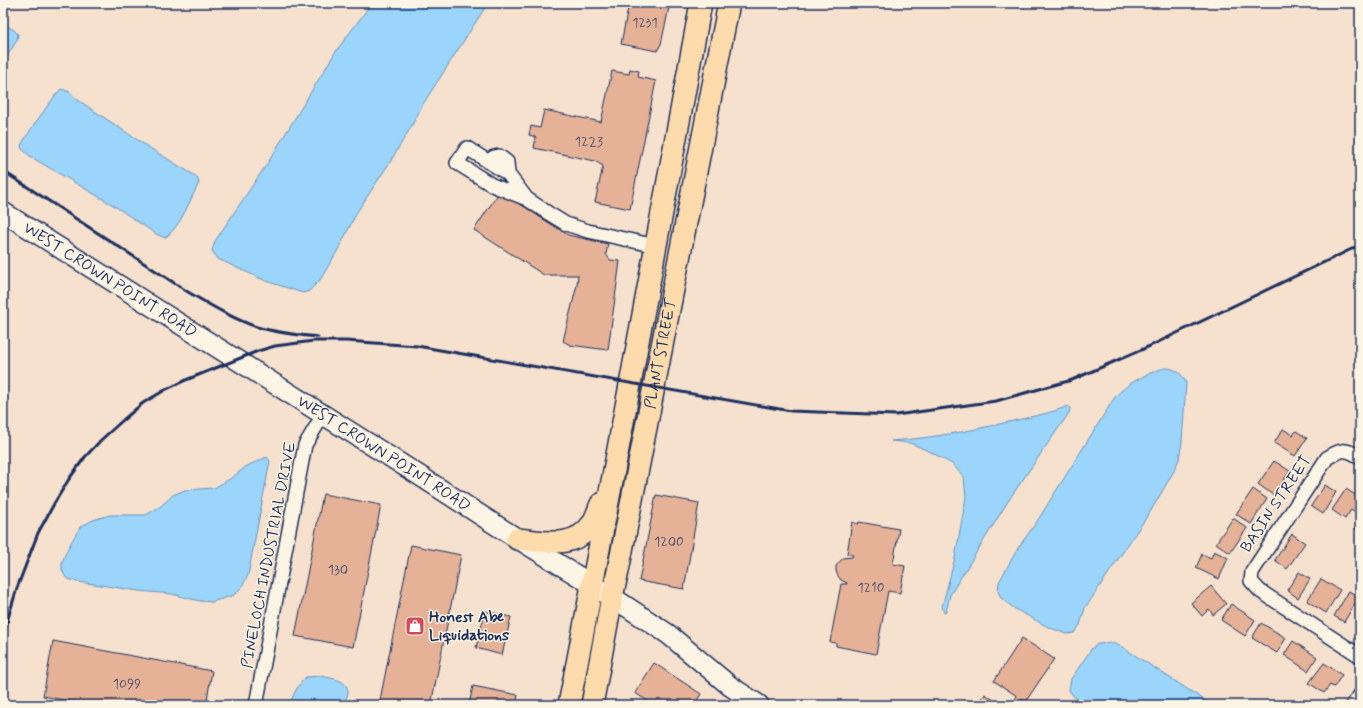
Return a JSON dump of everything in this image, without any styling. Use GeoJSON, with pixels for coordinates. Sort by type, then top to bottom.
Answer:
{"type":"FeatureCollection","features":[{"type":"Feature","properties":{"kind":"main road","name":"PLANT STREET"},"geometry":{"type":"LineString","coordinates":[[569,705],[701,3]]}},
{"type":"Feature","properties":{"kind":"main road","name":"PLANT STREET"},"geometry":{"type":"LineString","coordinates":[[592,705],[729,3]]}},
{"type":"Feature","properties":{"kind":"main road"},"geometry":{"type":"LineString","coordinates":[[666,190],[668,207],[674,217],[684,228]]}},
{"type":"Feature","properties":{"kind":"main road"},"geometry":{"type":"LineString","coordinates":[[656,246],[665,249],[670,256],[674,280]]}},
{"type":"Feature","properties":{"kind":"main road"},"geometry":{"type":"LineString","coordinates":[[517,539],[568,542],[577,538],[584,533],[592,523],[613,476]]}},
{"type":"Feature","properties":{"kind":"street"},"geometry":{"type":"LineString","coordinates":[[527,199],[508,174],[467,148],[457,163],[492,184],[527,199],[566,224],[588,231],[656,246]]}},
{"type":"Feature","properties":{"kind":"street","name":"WEST CROWN POINT ROAD"},"geometry":{"type":"LineString","coordinates":[[3,212],[517,539],[612,597],[668,634],[730,686],[759,705]]}},
{"type":"Feature","properties":{"kind":"street","name":"PINELOCH INDUSTRIAL DRIVE"},"geometry":{"type":"LineString","coordinates":[[256,705],[305,445],[323,415]]}},
{"type":"Feature","properties":{"kind":"street","name":"BASIN STREET"},"geometry":{"type":"LineString","coordinates":[[1360,457],[1351,451],[1338,451],[1327,458],[1252,572],[1251,581],[1260,591],[1360,656]]}},
{"type":"Feature","properties":{"kind":"street"},"geometry":{"type":"LineString","coordinates":[[1354,705],[1360,695]]}},
{"type":"Feature","properties":{"kind":"water"},"geometry":{"type":"Polygon","coordinates":[[[372,3],[488,3],[423,104],[390,162],[357,212],[339,248],[320,280],[309,291],[303,293],[266,281],[218,259],[212,251],[215,241],[267,164],[336,51],[372,3]]]}},
{"type":"Feature","properties":{"kind":"water"},"geometry":{"type":"Polygon","coordinates":[[[3,23],[18,34],[17,40],[3,63],[3,23]]]}},
{"type":"Feature","properties":{"kind":"water"},"geometry":{"type":"Polygon","coordinates":[[[61,89],[70,92],[75,98],[145,145],[197,177],[199,183],[181,220],[165,238],[156,234],[113,205],[31,157],[22,149],[21,145],[33,126],[61,89]]]}},
{"type":"Feature","properties":{"kind":"water"},"geometry":{"type":"Polygon","coordinates":[[[1165,368],[1178,372],[1186,383],[1182,442],[1179,459],[1174,471],[1150,512],[1085,608],[1080,625],[1074,633],[1067,634],[1048,627],[1015,609],[1001,598],[998,591],[999,582],[1018,548],[1036,523],[1115,397],[1138,379],[1152,372],[1165,368]]]}},
{"type":"Feature","properties":{"kind":"water"},"geometry":{"type":"Polygon","coordinates":[[[1068,406],[1070,408],[1069,413],[1010,498],[950,595],[946,612],[944,613],[942,607],[955,558],[966,497],[964,477],[952,464],[931,452],[910,443],[891,441],[939,436],[1001,424],[1056,411],[1068,406]]]}},
{"type":"Feature","properties":{"kind":"water"},"geometry":{"type":"Polygon","coordinates":[[[267,457],[270,461],[248,575],[242,587],[234,595],[212,602],[200,601],[172,594],[77,582],[66,578],[62,570],[62,562],[80,527],[93,520],[110,515],[146,515],[161,506],[173,495],[185,490],[214,488],[230,479],[247,466],[267,457]]]}},
{"type":"Feature","properties":{"kind":"water"},"geometry":{"type":"Polygon","coordinates":[[[1112,643],[1122,647],[1212,705],[1088,705],[1074,697],[1069,690],[1071,679],[1092,648],[1098,644],[1112,643]]]}},
{"type":"Feature","properties":{"kind":"water"},"geometry":{"type":"Polygon","coordinates":[[[320,676],[338,680],[345,685],[348,693],[344,705],[290,705],[296,690],[306,677],[320,676]]]}},
{"type":"Feature","properties":{"kind":"building"},"geometry":{"type":"Polygon","coordinates":[[[629,3],[670,3],[661,44],[657,51],[621,44],[629,3]]]}},
{"type":"Feature","properties":{"kind":"building"},"geometry":{"type":"Polygon","coordinates":[[[630,69],[639,71],[638,77],[656,81],[630,209],[595,202],[603,166],[595,161],[534,148],[536,137],[529,135],[531,126],[540,128],[544,110],[601,122],[612,71],[629,74],[630,69]]]}},
{"type":"Feature","properties":{"kind":"building"},"geometry":{"type":"Polygon","coordinates":[[[500,191],[568,235],[608,244],[606,254],[610,260],[620,261],[608,350],[570,345],[563,341],[577,285],[578,275],[544,275],[474,230],[500,191]]]}},
{"type":"Feature","properties":{"kind":"building"},"geometry":{"type":"Polygon","coordinates":[[[1283,429],[1293,435],[1296,431],[1307,438],[1295,456],[1274,443],[1283,429]]]}},
{"type":"Feature","properties":{"kind":"building"},"geometry":{"type":"Polygon","coordinates":[[[1274,461],[1290,471],[1273,495],[1258,484],[1274,461]]]}},
{"type":"Feature","properties":{"kind":"building"},"geometry":{"type":"Polygon","coordinates":[[[1325,485],[1336,492],[1323,514],[1311,506],[1325,485]]]}},
{"type":"Feature","properties":{"kind":"building"},"geometry":{"type":"Polygon","coordinates":[[[1253,489],[1267,499],[1251,524],[1236,514],[1253,489]]]}},
{"type":"Feature","properties":{"kind":"building"},"geometry":{"type":"Polygon","coordinates":[[[1346,489],[1360,498],[1360,509],[1357,514],[1351,510],[1345,519],[1332,510],[1346,489]]]}},
{"type":"Feature","properties":{"kind":"building"},"geometry":{"type":"Polygon","coordinates":[[[323,494],[381,505],[353,647],[295,636],[323,494]]]}},
{"type":"Feature","properties":{"kind":"building"},"geometry":{"type":"Polygon","coordinates":[[[656,495],[699,503],[684,589],[639,581],[656,495]]]}},
{"type":"Feature","properties":{"kind":"building"},"geometry":{"type":"Polygon","coordinates":[[[1233,518],[1247,528],[1230,553],[1216,543],[1233,518]]]}},
{"type":"Feature","properties":{"kind":"building"},"geometry":{"type":"Polygon","coordinates":[[[1360,520],[1360,531],[1355,528],[1360,520]]]}},
{"type":"Feature","properties":{"kind":"building"},"geometry":{"type":"Polygon","coordinates":[[[852,522],[899,529],[893,564],[905,566],[900,593],[888,591],[876,654],[836,646],[836,643],[830,642],[841,584],[847,584],[838,576],[836,566],[843,558],[852,557],[853,555],[847,554],[852,522]]]}},
{"type":"Feature","properties":{"kind":"building"},"geometry":{"type":"Polygon","coordinates":[[[1292,534],[1305,543],[1287,569],[1275,560],[1292,534]]]}},
{"type":"Feature","properties":{"kind":"building"},"geometry":{"type":"Polygon","coordinates":[[[411,545],[461,555],[431,705],[379,705],[411,545]]]}},
{"type":"Feature","properties":{"kind":"building"},"geometry":{"type":"Polygon","coordinates":[[[1214,551],[1228,558],[1219,579],[1196,568],[1202,554],[1211,558],[1214,551]]]}},
{"type":"Feature","properties":{"kind":"building"},"geometry":{"type":"Polygon","coordinates":[[[1299,572],[1310,579],[1298,598],[1287,590],[1299,572]]]}},
{"type":"Feature","properties":{"kind":"building"},"geometry":{"type":"Polygon","coordinates":[[[1321,579],[1340,590],[1326,613],[1307,601],[1321,579]]]}},
{"type":"Feature","properties":{"kind":"building"},"geometry":{"type":"Polygon","coordinates":[[[1211,586],[1226,604],[1213,615],[1209,609],[1202,616],[1191,603],[1211,586]]]}},
{"type":"Feature","properties":{"kind":"building"},"geometry":{"type":"Polygon","coordinates":[[[1349,591],[1359,597],[1344,622],[1334,616],[1349,591]]]}},
{"type":"Feature","properties":{"kind":"building"},"geometry":{"type":"Polygon","coordinates":[[[1231,604],[1255,620],[1245,636],[1221,620],[1231,604]]]}},
{"type":"Feature","properties":{"kind":"building"},"geometry":{"type":"Polygon","coordinates":[[[485,611],[511,617],[502,655],[476,648],[485,611]]]}},
{"type":"Feature","properties":{"kind":"building"},"geometry":{"type":"Polygon","coordinates":[[[1261,623],[1286,638],[1277,653],[1252,638],[1261,623]]]}},
{"type":"Feature","properties":{"kind":"building"},"geometry":{"type":"Polygon","coordinates":[[[1360,623],[1360,632],[1356,629],[1360,623]]]}},
{"type":"Feature","properties":{"kind":"building"},"geometry":{"type":"Polygon","coordinates":[[[1022,638],[1054,659],[1026,701],[1022,699],[1018,705],[1012,705],[1017,696],[994,681],[1022,638]]]}},
{"type":"Feature","properties":{"kind":"building"},"geometry":{"type":"Polygon","coordinates":[[[53,641],[212,671],[206,705],[91,705],[43,696],[53,641]]]}},
{"type":"Feature","properties":{"kind":"building"},"geometry":{"type":"Polygon","coordinates":[[[1293,641],[1317,657],[1308,671],[1284,655],[1293,641]]]}},
{"type":"Feature","properties":{"kind":"building"},"geometry":{"type":"Polygon","coordinates":[[[654,663],[701,694],[694,705],[654,705],[635,693],[654,663]]]}},
{"type":"Feature","properties":{"kind":"building"},"geometry":{"type":"Polygon","coordinates":[[[1324,663],[1342,675],[1334,687],[1330,685],[1324,693],[1309,683],[1324,663]]]}},
{"type":"Feature","properties":{"kind":"building"},"geometry":{"type":"Polygon","coordinates":[[[473,686],[518,695],[516,705],[469,705],[473,686]]]}},
{"type":"Feature","properties":{"kind":"building"},"geometry":{"type":"Polygon","coordinates":[[[985,694],[1001,705],[975,705],[976,703],[978,704],[985,694]]]}},
{"type":"Feature","properties":{"kind":"building"},"geometry":{"type":"Polygon","coordinates":[[[1003,700],[1011,705],[1001,705],[1003,700]]]}},
{"type":"Feature","properties":{"kind":"railway"},"geometry":{"type":"LineString","coordinates":[[3,171],[188,292],[239,320],[257,327],[288,334],[318,337]]}},
{"type":"Feature","properties":{"kind":"railway"},"geometry":{"type":"LineString","coordinates":[[3,641],[17,588],[38,533],[69,479],[85,457],[102,439],[143,403],[165,390],[258,351],[275,346],[314,341],[346,341],[417,346],[791,411],[896,415],[996,401],[1072,380],[1150,346],[1360,245]]}},
{"type":"Feature","properties":{"kind":"place","name":"Honest Abe Liquidations"},"geometry":{"type":"Point","coordinates":[415,626]}}]}
